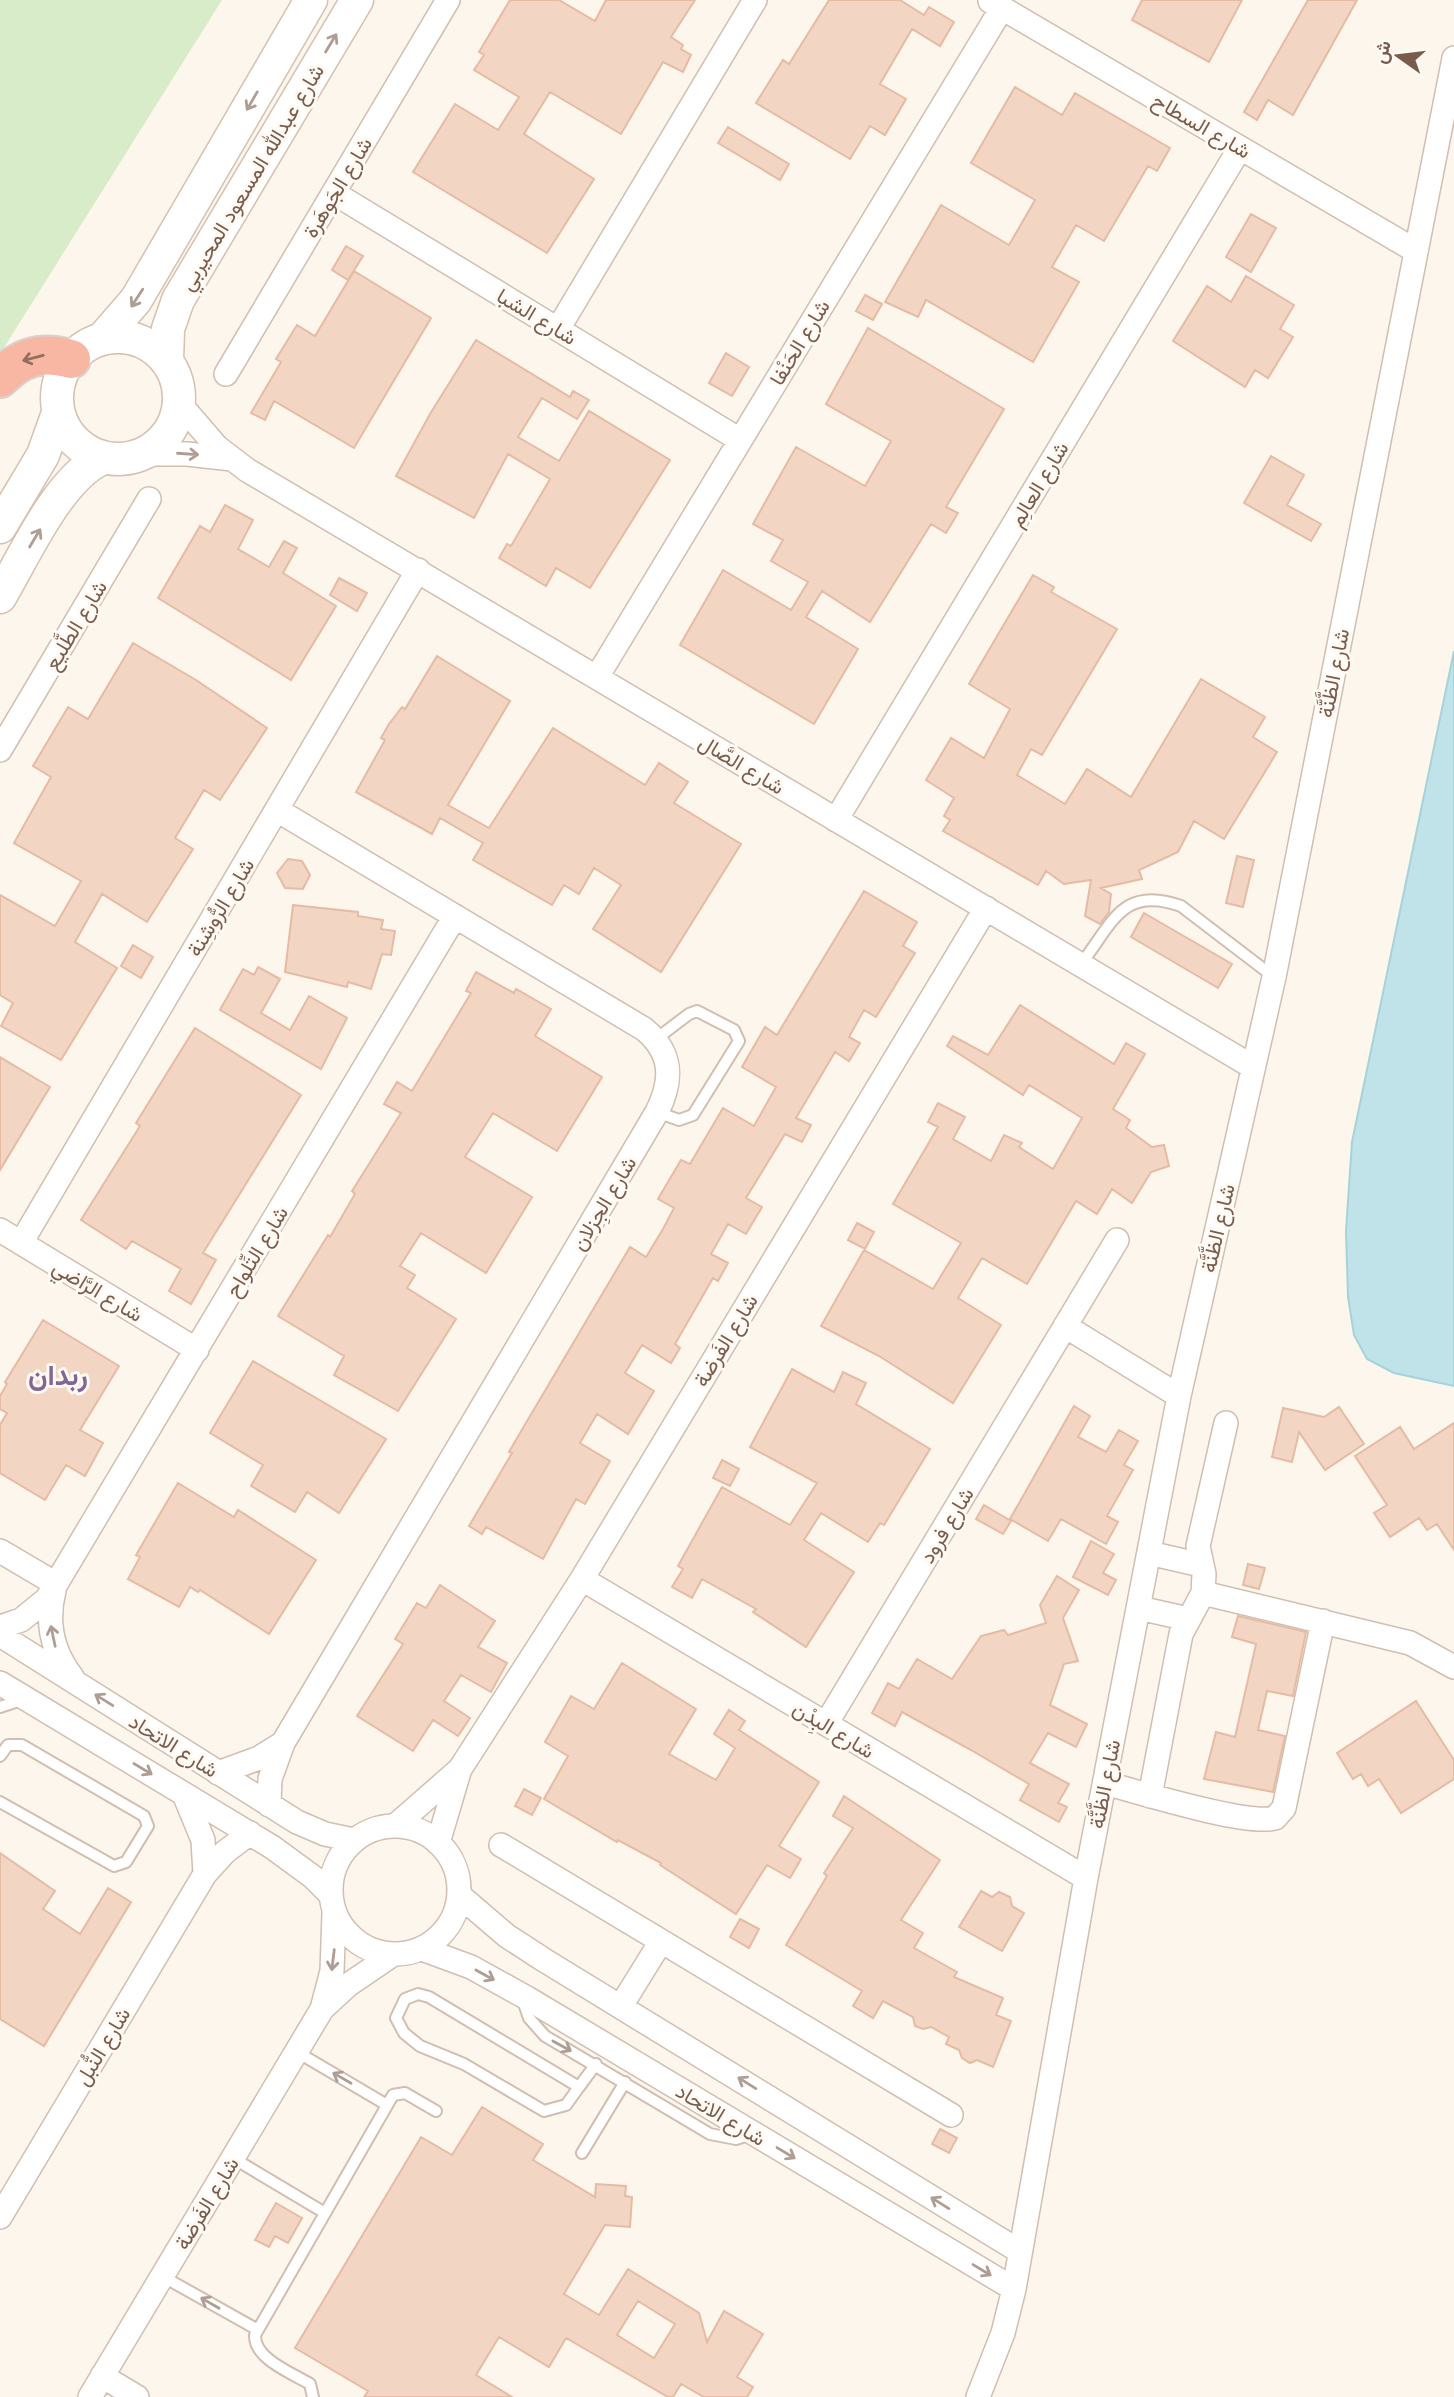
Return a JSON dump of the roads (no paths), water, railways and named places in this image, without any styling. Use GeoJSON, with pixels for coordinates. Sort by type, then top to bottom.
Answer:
{"type":"FeatureCollection","features":[{"type":"Feature","properties":{"kind":"highway"},"geometry":{"type":"LineString","coordinates":[[0,378],[14,364],[32,356],[52,354],[71,359]]}},
{"type":"Feature","properties":{"kind":"street","name":"شارع عبدالله المسعود المحيربي"},"geometry":{"type":"LineString","coordinates":[[103,338],[136,300],[311,0]]}},
{"type":"Feature","properties":{"kind":"street","name":"شارع عبدالله المسعود المحيربي"},"geometry":{"type":"LineString","coordinates":[[167,362],[168,329],[178,300],[357,0]]}},
{"type":"Feature","properties":{"kind":"street","name":"شارع الجَوهَرة"},"geometry":{"type":"LineString","coordinates":[[226,374],[448,0]]}},
{"type":"Feature","properties":{"kind":"street"},"geometry":{"type":"LineString","coordinates":[[558,329],[755,0]]}},
{"type":"Feature","properties":{"kind":"street","name":"شارع السطاح"},"geometry":{"type":"LineString","coordinates":[[995,4],[1416,251]]}},
{"type":"Feature","properties":{"kind":"street","name":"شارع الحَنْفا"},"geometry":{"type":"LineString","coordinates":[[597,677],[740,440],[995,4]]}},
{"type":"Feature","properties":{"kind":"street","name":"شارع الظَّنَّة"},"geometry":{"type":"LineString","coordinates":[[978,2397],[1003,2333],[1014,2289],[1086,1878],[1179,1396],[1273,976],[1454,58]]}},
{"type":"Feature","properties":{"kind":"street","name":"شارع العالِم"},"geometry":{"type":"LineString","coordinates":[[836,820],[1240,148]]}},
{"type":"Feature","properties":{"kind":"street","name":"شارع الشبا"},"geometry":{"type":"LineString","coordinates":[[334,193],[740,440]]}},
{"type":"Feature","properties":{"kind":"street"},"geometry":{"type":"LineString","coordinates":[[0,527],[43,455],[58,412],[57,394],[61,375],[71,359],[86,346],[103,338],[118,336],[146,343],[167,362],[174,374],[179,403],[171,428],[164,439],[143,454],[117,459],[88,452],[75,441],[58,412]]}},
{"type":"Feature","properties":{"kind":"street","name":"شارع الصَّال"},"geometry":{"type":"LineString","coordinates":[[179,403],[203,434],[232,460],[1253,1067]]}},
{"type":"Feature","properties":{"kind":"street","name":"شارع الصَّال"},"geometry":{"type":"LineString","coordinates":[[143,454],[187,454],[232,460]]}},
{"type":"Feature","properties":{"kind":"street"},"geometry":{"type":"LineString","coordinates":[[0,597],[66,486],[82,469],[103,457]]}},
{"type":"Feature","properties":{"kind":"street","name":"شارع الطَّليع"},"geometry":{"type":"LineString","coordinates":[[0,750],[149,499]]}},
{"type":"Feature","properties":{"kind":"street","name":"شارع الرُّوشِنة"},"geometry":{"type":"LineString","coordinates":[[21,1243],[418,570]]}},
{"type":"Feature","properties":{"kind":"street"},"geometry":{"type":"LineString","coordinates":[[277,810],[656,1039]]}},
{"type":"Feature","properties":{"kind":"street","name":"شارع الفَرضة"},"geometry":{"type":"LineString","coordinates":[[395,1826],[460,1769],[582,1579],[986,908]]}},
{"type":"Feature","properties":{"kind":"street","name":"شارع التِّلواح"},"geometry":{"type":"LineString","coordinates":[[0,1627],[21,1620],[36,1611],[55,1584],[455,916]]}},
{"type":"Feature","properties":{"kind":"street","name":"شارع الجِزلان"},"geometry":{"type":"LineString","coordinates":[[269,1805],[273,1767],[283,1743],[666,1095],[669,1072],[663,1049],[656,1039]]}},
{"type":"Feature","properties":{"kind":"street","name":"شارع الرَّاضي"},"geometry":{"type":"LineString","coordinates":[[0,1230],[197,1350]]}},
{"type":"Feature","properties":{"kind":"street","name":"شارع فرود"},"geometry":{"type":"LineString","coordinates":[[827,1724],[1117,1240]]}},
{"type":"Feature","properties":{"kind":"street"},"geometry":{"type":"LineString","coordinates":[[1065,1326],[1179,1396]]}},
{"type":"Feature","properties":{"kind":"street"},"geometry":{"type":"LineString","coordinates":[[1150,1796],[1181,1634],[1203,1593],[1198,1540],[1226,1423]]}},
{"type":"Feature","properties":{"kind":"street"},"geometry":{"type":"LineString","coordinates":[[0,1552],[55,1584]]}},
{"type":"Feature","properties":{"kind":"street"},"geometry":{"type":"LineString","coordinates":[[1149,1553],[1201,1564]]}},
{"type":"Feature","properties":{"kind":"street","name":"شارع البِدْن"},"geometry":{"type":"LineString","coordinates":[[582,1579],[1086,1878]]}},
{"type":"Feature","properties":{"kind":"street","name":"شارع التِّلواح"},"geometry":{"type":"LineString","coordinates":[[55,1584],[50,1605],[52,1636],[63,1666],[76,1683]]}},
{"type":"Feature","properties":{"kind":"street"},"geometry":{"type":"LineString","coordinates":[[1203,1593],[1410,1643],[1454,1667]]}},
{"type":"Feature","properties":{"kind":"street"},"geometry":{"type":"LineString","coordinates":[[1139,1608],[1188,1619]]}},
{"type":"Feature","properties":{"kind":"street"},"geometry":{"type":"LineString","coordinates":[[1105,1783],[1150,1796],[1261,1820],[1275,1818],[1284,1808],[1323,1621]]}},
{"type":"Feature","properties":{"kind":"street","name":"شارع الاتحاد"},"geometry":{"type":"LineString","coordinates":[[0,1635],[269,1805],[311,1829],[354,1840]]}},
{"type":"Feature","properties":{"kind":"street","name":"شارع الاتحاد"},"geometry":{"type":"LineString","coordinates":[[0,1683],[294,1861],[333,1903]]}},
{"type":"Feature","properties":{"kind":"street","name":"شارع الجِزلان"},"geometry":{"type":"LineString","coordinates":[[218,1773],[259,1758],[283,1743]]}},
{"type":"Feature","properties":{"kind":"street","name":"شارع الفَرضة"},"geometry":{"type":"LineString","coordinates":[[438,1843],[460,1769]]}},
{"type":"Feature","properties":{"kind":"street"},"geometry":{"type":"LineString","coordinates":[[183,1793],[203,1840],[205,1874]]}},
{"type":"Feature","properties":{"kind":"street"},"geometry":{"type":"LineString","coordinates":[[395,1826],[418,1831],[438,1843],[455,1866],[459,1895],[448,1927],[422,1949],[392,1955],[377,1952],[356,1941],[341,1924],[333,1903],[337,1863],[354,1840],[370,1831],[395,1826]]}},
{"type":"Feature","properties":{"kind":"street","name":"شارع النُّبل"},"geometry":{"type":"LineString","coordinates":[[0,2217],[205,1874],[225,1852],[250,1833]]}},
{"type":"Feature","properties":{"kind":"street"},"geometry":{"type":"LineString","coordinates":[[501,1845],[951,2115]]}},
{"type":"Feature","properties":{"kind":"street","name":"شارع الاتحاد"},"geometry":{"type":"LineString","coordinates":[[459,1895],[506,1936],[1019,2251]]}},
{"type":"Feature","properties":{"kind":"street","name":"شارع الفَرضة"},"geometry":{"type":"LineString","coordinates":[[322,2010],[332,1971],[333,1903]]}},
{"type":"Feature","properties":{"kind":"street"},"geometry":{"type":"LineString","coordinates":[[621,2006],[660,1942]]}},
{"type":"Feature","properties":{"kind":"street","name":"شارع الاتحاد"},"geometry":{"type":"LineString","coordinates":[[422,1949],[471,1967],[522,1995],[1014,2289]]}},
{"type":"Feature","properties":{"kind":"street","name":"شارع الفَرضة"},"geometry":{"type":"LineString","coordinates":[[90,2397],[322,2010],[355,1979],[392,1955]]}},
{"type":"Feature","properties":{"kind":"street"},"geometry":{"type":"LineString","coordinates":[[102,2376],[137,2397]]}},
{"type":"Feature","properties":{"kind":"lane"},"geometry":{"type":"LineString","coordinates":[[1081,964],[1126,905],[1142,898],[1164,900],[1181,906],[1273,976]]}},
{"type":"Feature","properties":{"kind":"lane"},"geometry":{"type":"LineString","coordinates":[[656,1039],[689,1014],[698,1011],[734,1030],[739,1041],[693,1115],[679,1120],[657,1112]]}},
{"type":"Feature","properties":{"kind":"lane"},"geometry":{"type":"LineString","coordinates":[[0,1707],[26,1699]]}},
{"type":"Feature","properties":{"kind":"lane"},"geometry":{"type":"LineString","coordinates":[[0,1756],[8,1745],[22,1745],[144,1816],[148,1826],[126,1862],[114,1866],[0,1802]]}},
{"type":"Feature","properties":{"kind":"lane"},"geometry":{"type":"LineString","coordinates":[[522,1995],[529,2018],[536,2028],[710,2134],[736,2139],[753,2133]]}},
{"type":"Feature","properties":{"kind":"lane"},"geometry":{"type":"LineString","coordinates":[[579,2087],[426,1996],[411,1996],[397,2011],[397,2024],[411,2040],[464,2064],[536,2109],[559,2109],[579,2087],[596,2064]]}},
{"type":"Feature","properties":{"kind":"lane"},"geometry":{"type":"LineString","coordinates":[[297,2052],[387,2105]]}},
{"type":"Feature","properties":{"kind":"lane"},"geometry":{"type":"LineString","coordinates":[[582,2153],[625,2082]]}},
{"type":"Feature","properties":{"kind":"lane"},"geometry":{"type":"LineString","coordinates":[[313,2397],[310,2384],[261,2353],[255,2340],[258,2330],[393,2095],[401,2092],[436,2111]]}},
{"type":"Feature","properties":{"kind":"lane"},"geometry":{"type":"LineString","coordinates":[[233,2158],[325,2213]]}},
{"type":"Feature","properties":{"kind":"lane"},"geometry":{"type":"LineString","coordinates":[[162,2276],[258,2330]]}},
{"type":"Feature","properties":{"kind":"water"},"geometry":{"type":"Polygon","coordinates":[[[1454,651],[1454,1386],[1394,1373],[1367,1359],[1354,1335],[1348,1297],[1346,1231],[1352,1142],[1454,651]]]}},
{"type":"Feature","properties":{"kind":"district","name":"ربدان"},"geometry":{"type":"Point","coordinates":[58,1374]}}]}
